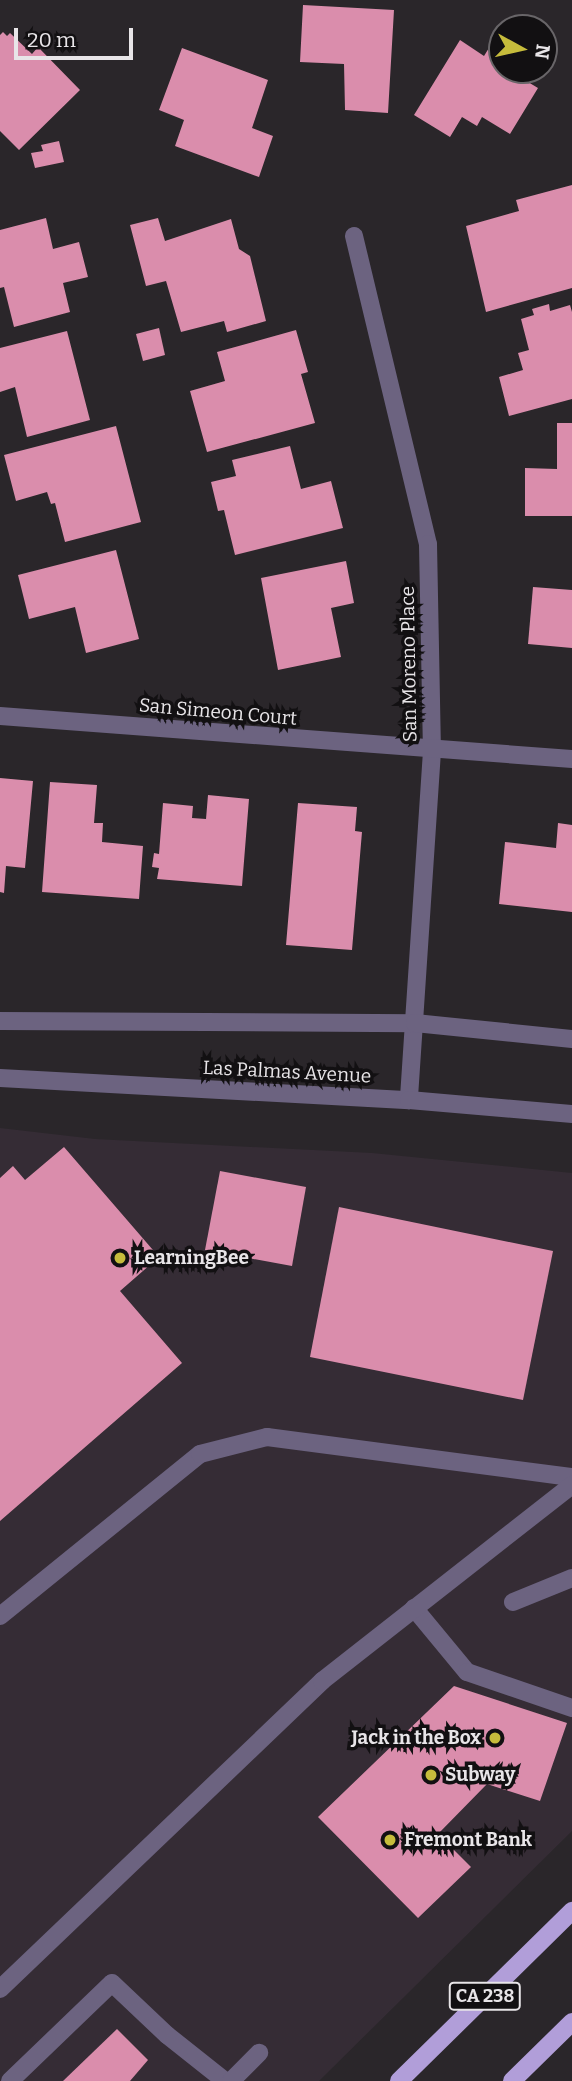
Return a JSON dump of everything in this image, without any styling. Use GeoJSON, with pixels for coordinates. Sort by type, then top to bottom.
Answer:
{"type":"FeatureCollection","features":[{"type":"Feature","properties":{"kind":"main road","name":"CA 238"},"geometry":{"type":"LineString","coordinates":[[399,2081],[572,1910]]}},
{"type":"Feature","properties":{"kind":"main road"},"geometry":{"type":"LineString","coordinates":[[512,2081],[572,2022]]}},
{"type":"Feature","properties":{"kind":"street","name":"San Moreno Place"},"geometry":{"type":"LineString","coordinates":[[354,236],[428,544],[432,751],[409,1100]]}},
{"type":"Feature","properties":{"kind":"street","name":"San Simeon Court"},"geometry":{"type":"LineString","coordinates":[[0,716],[572,760]]}},
{"type":"Feature","properties":{"kind":"street"},"geometry":{"type":"LineString","coordinates":[[0,1021],[415,1023],[572,1040]]}},
{"type":"Feature","properties":{"kind":"street","name":"Las Palmas Avenue"},"geometry":{"type":"LineString","coordinates":[[0,1078],[409,1100],[572,1114]]}},
{"type":"Feature","properties":{"kind":"street"},"geometry":{"type":"LineString","coordinates":[[0,1615],[200,1454],[267,1437],[572,1477]]}},
{"type":"Feature","properties":{"kind":"street"},"geometry":{"type":"LineString","coordinates":[[0,1989],[322,1681],[572,1485]]}},
{"type":"Feature","properties":{"kind":"street"},"geometry":{"type":"LineString","coordinates":[[513,1602],[572,1578]]}},
{"type":"Feature","properties":{"kind":"street"},"geometry":{"type":"LineString","coordinates":[[414,1608],[467,1672],[572,1708]]}},
{"type":"Feature","properties":{"kind":"street"},"geometry":{"type":"LineString","coordinates":[[10,2081],[112,1983],[167,2035],[225,2081]]}},
{"type":"Feature","properties":{"kind":"street"},"geometry":{"type":"LineString","coordinates":[[231,2081],[259,2053]]}},
{"type":"Feature","properties":{"kind":"shaded area"},"geometry":{"type":"Polygon","coordinates":[[[0,1128],[95,1139],[372,1153],[572,1173],[572,1831],[319,2081],[0,2081],[0,1128]]]}},
{"type":"Feature","properties":{"kind":"building"},"geometry":{"type":"Polygon","coordinates":[[[303,5],[394,10],[388,113],[345,110],[344,64],[300,62],[303,5]]]}},
{"type":"Feature","properties":{"kind":"building"},"geometry":{"type":"Polygon","coordinates":[[[3,32],[7,36],[10,33],[32,54],[38,47],[80,90],[19,150],[0,131],[0,35],[3,32]]]}},
{"type":"Feature","properties":{"kind":"building"},"geometry":{"type":"Polygon","coordinates":[[[460,40],[484,56],[488,50],[488,84],[531,84],[538,88],[510,134],[482,117],[477,126],[462,117],[450,137],[414,115],[460,40]]]}},
{"type":"Feature","properties":{"kind":"building"},"geometry":{"type":"Polygon","coordinates":[[[182,48],[268,80],[252,128],[273,136],[259,177],[175,146],[184,120],[159,110],[182,48]]]}},
{"type":"Feature","properties":{"kind":"building"},"geometry":{"type":"Polygon","coordinates":[[[59,141],[64,162],[35,168],[31,153],[43,151],[41,145],[59,141]]]}},
{"type":"Feature","properties":{"kind":"building"},"geometry":{"type":"Polygon","coordinates":[[[572,185],[572,288],[486,312],[466,226],[519,211],[516,200],[572,185]]]}},
{"type":"Feature","properties":{"kind":"building"},"geometry":{"type":"Polygon","coordinates":[[[46,218],[53,249],[79,242],[88,277],[63,283],[70,312],[14,327],[4,287],[0,288],[0,230],[46,218]]]}},
{"type":"Feature","properties":{"kind":"building"},"geometry":{"type":"Polygon","coordinates":[[[158,218],[165,241],[231,219],[239,249],[250,256],[266,321],[227,332],[224,321],[181,332],[166,281],[146,286],[130,225],[158,218]]]}},
{"type":"Feature","properties":{"kind":"building"},"geometry":{"type":"Polygon","coordinates":[[[549,304],[550,311],[570,305],[572,312],[572,399],[509,416],[499,377],[523,370],[518,353],[529,350],[521,319],[534,315],[532,309],[549,304]]]}},
{"type":"Feature","properties":{"kind":"building"},"geometry":{"type":"Polygon","coordinates":[[[159,328],[165,355],[143,361],[136,334],[159,328]]]}},
{"type":"Feature","properties":{"kind":"building"},"geometry":{"type":"Polygon","coordinates":[[[296,330],[308,372],[301,374],[315,423],[207,452],[190,391],[225,381],[217,352],[296,330]]]}},
{"type":"Feature","properties":{"kind":"building"},"geometry":{"type":"Polygon","coordinates":[[[67,331],[90,420],[27,437],[15,387],[0,392],[0,348],[67,331]]]}},
{"type":"Feature","properties":{"kind":"building"},"geometry":{"type":"Polygon","coordinates":[[[557,423],[572,423],[572,516],[525,516],[525,468],[557,469],[557,423]]]}},
{"type":"Feature","properties":{"kind":"building"},"geometry":{"type":"Polygon","coordinates":[[[116,426],[141,522],[65,542],[55,503],[51,504],[47,492],[16,501],[4,455],[116,426]]]}},
{"type":"Feature","properties":{"kind":"building"},"geometry":{"type":"Polygon","coordinates":[[[290,446],[301,489],[331,481],[343,528],[235,555],[224,510],[218,511],[211,482],[236,476],[232,460],[290,446]]]}},
{"type":"Feature","properties":{"kind":"building"},"geometry":{"type":"Polygon","coordinates":[[[116,550],[139,639],[86,653],[75,607],[29,619],[18,575],[116,550]]]}},
{"type":"Feature","properties":{"kind":"building"},"geometry":{"type":"Polygon","coordinates":[[[346,561],[354,603],[331,608],[341,657],[278,670],[261,578],[346,561]]]}},
{"type":"Feature","properties":{"kind":"building"},"geometry":{"type":"Polygon","coordinates":[[[533,587],[572,590],[572,648],[528,644],[533,587]]]}},
{"type":"Feature","properties":{"kind":"building"},"geometry":{"type":"Polygon","coordinates":[[[0,778],[33,781],[25,868],[6,866],[4,893],[0,892],[0,778]]]}},
{"type":"Feature","properties":{"kind":"building"},"geometry":{"type":"Polygon","coordinates":[[[50,782],[97,785],[94,823],[103,823],[102,842],[143,846],[139,899],[42,892],[50,782]]]}},
{"type":"Feature","properties":{"kind":"building"},"geometry":{"type":"Polygon","coordinates":[[[208,795],[249,799],[242,886],[157,879],[159,868],[152,867],[154,853],[159,854],[163,803],[193,806],[192,818],[206,819],[208,795]]]}},
{"type":"Feature","properties":{"kind":"building"},"geometry":{"type":"Polygon","coordinates":[[[298,803],[357,807],[355,831],[362,832],[352,950],[286,945],[298,803]]]}},
{"type":"Feature","properties":{"kind":"building"},"geometry":{"type":"Polygon","coordinates":[[[558,823],[572,825],[572,912],[499,904],[505,842],[556,848],[558,823]]]}},
{"type":"Feature","properties":{"kind":"building"},"geometry":{"type":"Polygon","coordinates":[[[64,1147],[159,1257],[120,1291],[182,1363],[0,1521],[0,1178],[13,1166],[25,1180],[64,1147]]]}},
{"type":"Feature","properties":{"kind":"building"},"geometry":{"type":"Polygon","coordinates":[[[220,1171],[306,1187],[292,1266],[205,1250],[220,1171]]]}},
{"type":"Feature","properties":{"kind":"building"},"geometry":{"type":"Polygon","coordinates":[[[339,1207],[553,1251],[523,1400],[310,1357],[339,1207]]]}},
{"type":"Feature","properties":{"kind":"building"},"geometry":{"type":"Polygon","coordinates":[[[454,1686],[567,1723],[540,1801],[487,1784],[438,1834],[471,1867],[418,1918],[318,1817],[454,1686]]]}},
{"type":"Feature","properties":{"kind":"building"},"geometry":{"type":"Polygon","coordinates":[[[117,2029],[148,2060],[130,2081],[63,2081],[117,2029]]]}},
{"type":"Feature","properties":{"kind":"place","name":"LearningBee"},"geometry":{"type":"Point","coordinates":[120,1258]}},
{"type":"Feature","properties":{"kind":"place","name":"Jack in the Box"},"geometry":{"type":"Point","coordinates":[495,1738]}},
{"type":"Feature","properties":{"kind":"place","name":"Subway"},"geometry":{"type":"Point","coordinates":[431,1775]}},
{"type":"Feature","properties":{"kind":"place","name":"Fremont Bank"},"geometry":{"type":"Point","coordinates":[390,1840]}}]}
